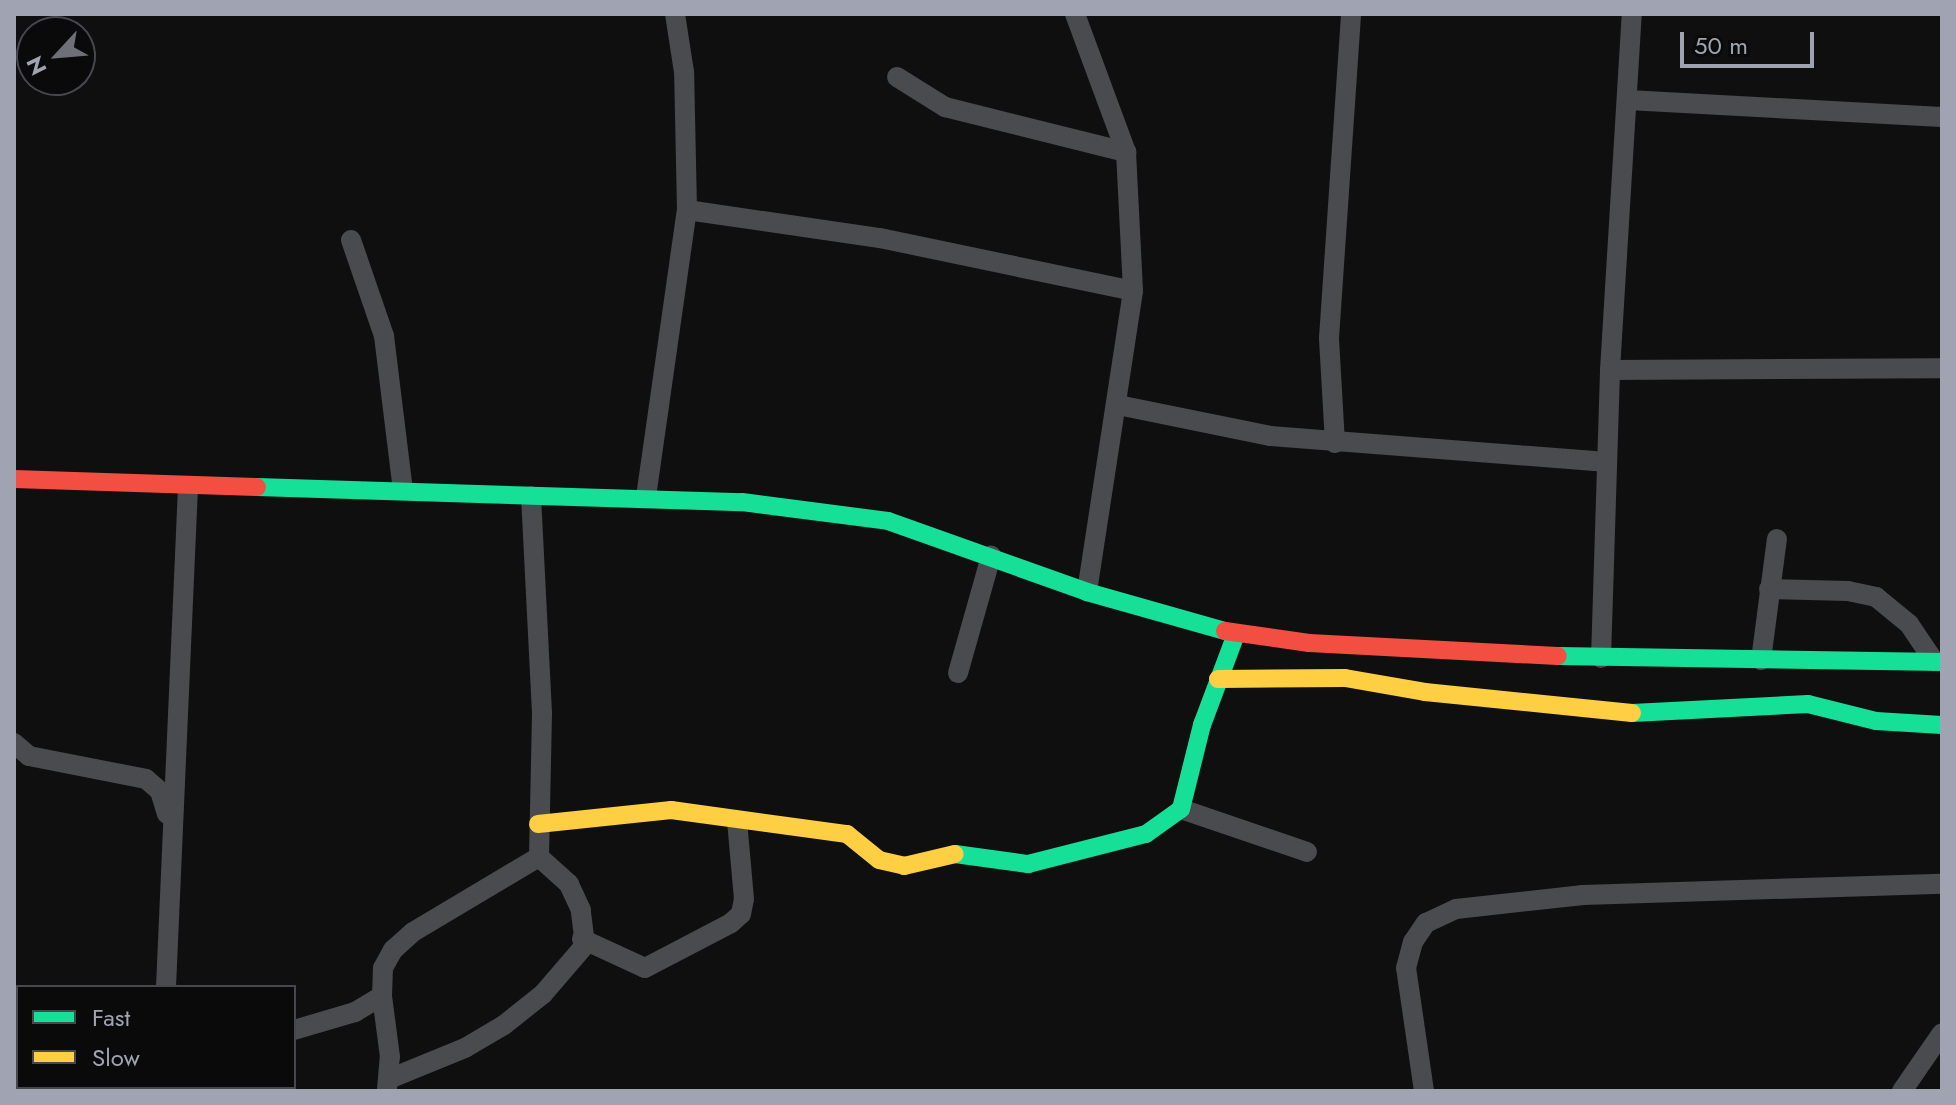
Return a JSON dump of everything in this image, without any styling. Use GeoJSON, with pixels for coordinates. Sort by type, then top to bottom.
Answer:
{"type":"FeatureCollection","features":[{"type":"Feature","properties":{"kind":"main road"},"geometry":{"type":"LineString","coordinates":[[14,479],[188,487],[646,497],[805,508],[888,521],[1087,592],[1236,634],[1324,644],[1601,658],[1938,662]]}},
{"type":"Feature","properties":{"kind":"main road"},"geometry":{"type":"LineString","coordinates":[[538,824],[600,821],[671,810],[847,834],[888,864],[904,866],[965,851],[1028,864],[1146,834],[1181,809],[1218,679],[1236,634]]}},
{"type":"Feature","properties":{"kind":"main road"},"geometry":{"type":"LineString","coordinates":[[1218,679],[1345,678],[1425,692],[1626,713],[1808,704],[1876,721],[1942,725]]}},
{"type":"Feature","properties":{"kind":"street"},"geometry":{"type":"LineString","coordinates":[[646,497],[687,210],[684,72],[675,14]]}},
{"type":"Feature","properties":{"kind":"street"},"geometry":{"type":"LineString","coordinates":[[1075,14],[1126,152],[1133,291],[1087,592]]}},
{"type":"Feature","properties":{"kind":"street"},"geometry":{"type":"LineString","coordinates":[[1335,443],[1329,338],[1351,14]]}},
{"type":"Feature","properties":{"kind":"street"},"geometry":{"type":"LineString","coordinates":[[1601,658],[1610,370],[1632,14]]}},
{"type":"Feature","properties":{"kind":"street"},"geometry":{"type":"LineString","coordinates":[[897,77],[945,107],[1126,152]]}},
{"type":"Feature","properties":{"kind":"street"},"geometry":{"type":"LineString","coordinates":[[1628,100],[1942,117]]}},
{"type":"Feature","properties":{"kind":"street"},"geometry":{"type":"LineString","coordinates":[[687,210],[910,243],[1133,291]]}},
{"type":"Feature","properties":{"kind":"street"},"geometry":{"type":"LineString","coordinates":[[351,240],[384,336],[403,490]]}},
{"type":"Feature","properties":{"kind":"street"},"geometry":{"type":"LineString","coordinates":[[1610,370],[1942,368]]}},
{"type":"Feature","properties":{"kind":"street"},"geometry":{"type":"LineString","coordinates":[[1118,405],[1270,436],[1607,462]]}},
{"type":"Feature","properties":{"kind":"street"},"geometry":{"type":"LineString","coordinates":[[166,985],[188,487]]}},
{"type":"Feature","properties":{"kind":"street"},"geometry":{"type":"LineString","coordinates":[[531,496],[542,713],[539,857],[569,884],[581,910],[585,945],[543,994],[504,1025],[465,1048],[388,1085],[383,968],[393,950],[413,932],[539,857]]}},
{"type":"Feature","properties":{"kind":"street"},"geometry":{"type":"LineString","coordinates":[[1761,660],[1777,539]]}},
{"type":"Feature","properties":{"kind":"street"},"geometry":{"type":"LineString","coordinates":[[958,673],[991,556]]}},
{"type":"Feature","properties":{"kind":"street"},"geometry":{"type":"LineString","coordinates":[[1769,589],[1848,591],[1876,597],[1909,624],[1938,662]]}},
{"type":"Feature","properties":{"kind":"street"},"geometry":{"type":"LineString","coordinates":[[14,743],[29,756],[154,783],[171,829]]}},
{"type":"Feature","properties":{"kind":"street"},"geometry":{"type":"LineString","coordinates":[[1181,809],[1307,852]]}},
{"type":"Feature","properties":{"kind":"street"},"geometry":{"type":"LineString","coordinates":[[582,939],[645,968],[731,923],[741,914],[744,899],[737,821]]}},
{"type":"Feature","properties":{"kind":"street"},"geometry":{"type":"LineString","coordinates":[[1424,1091],[1406,968],[1413,942],[1426,923],[1456,909],[1583,895],[1942,884]]}},
{"type":"Feature","properties":{"kind":"street"},"geometry":{"type":"LineString","coordinates":[[296,1029],[342,1017],[382,996]]}},
{"type":"Feature","properties":{"kind":"street"},"geometry":{"type":"LineString","coordinates":[[1902,1091],[1942,1033]]}},
{"type":"Feature","properties":{"kind":"traffic: fast"},"geometry":{"type":"LineString","coordinates":[[257,487],[742,502],[888,521],[1087,592],[1225,631]]}},
{"type":"Feature","properties":{"kind":"traffic: fast"},"geometry":{"type":"LineString","coordinates":[[955,854],[1028,864],[1146,834],[1181,809],[1202,725],[1236,634]]}},
{"type":"Feature","properties":{"kind":"traffic: fast"},"geometry":{"type":"LineString","coordinates":[[1558,656],[1942,662]]}},
{"type":"Feature","properties":{"kind":"traffic: fast"},"geometry":{"type":"LineString","coordinates":[[1632,713],[1808,704],[1876,721],[1942,725]]}},
{"type":"Feature","properties":{"kind":"traffic: slow"},"geometry":{"type":"LineString","coordinates":[[1218,679],[1345,678],[1425,692],[1632,713]]}},
{"type":"Feature","properties":{"kind":"traffic: slow"},"geometry":{"type":"LineString","coordinates":[[538,824],[671,810],[847,834],[879,860],[904,866],[955,854]]}},
{"type":"Feature","properties":{"kind":"traffic: jam"},"geometry":{"type":"LineString","coordinates":[[14,479],[257,487]]}},
{"type":"Feature","properties":{"kind":"traffic: jam"},"geometry":{"type":"LineString","coordinates":[[1225,631],[1309,643],[1558,656]]}}]}
